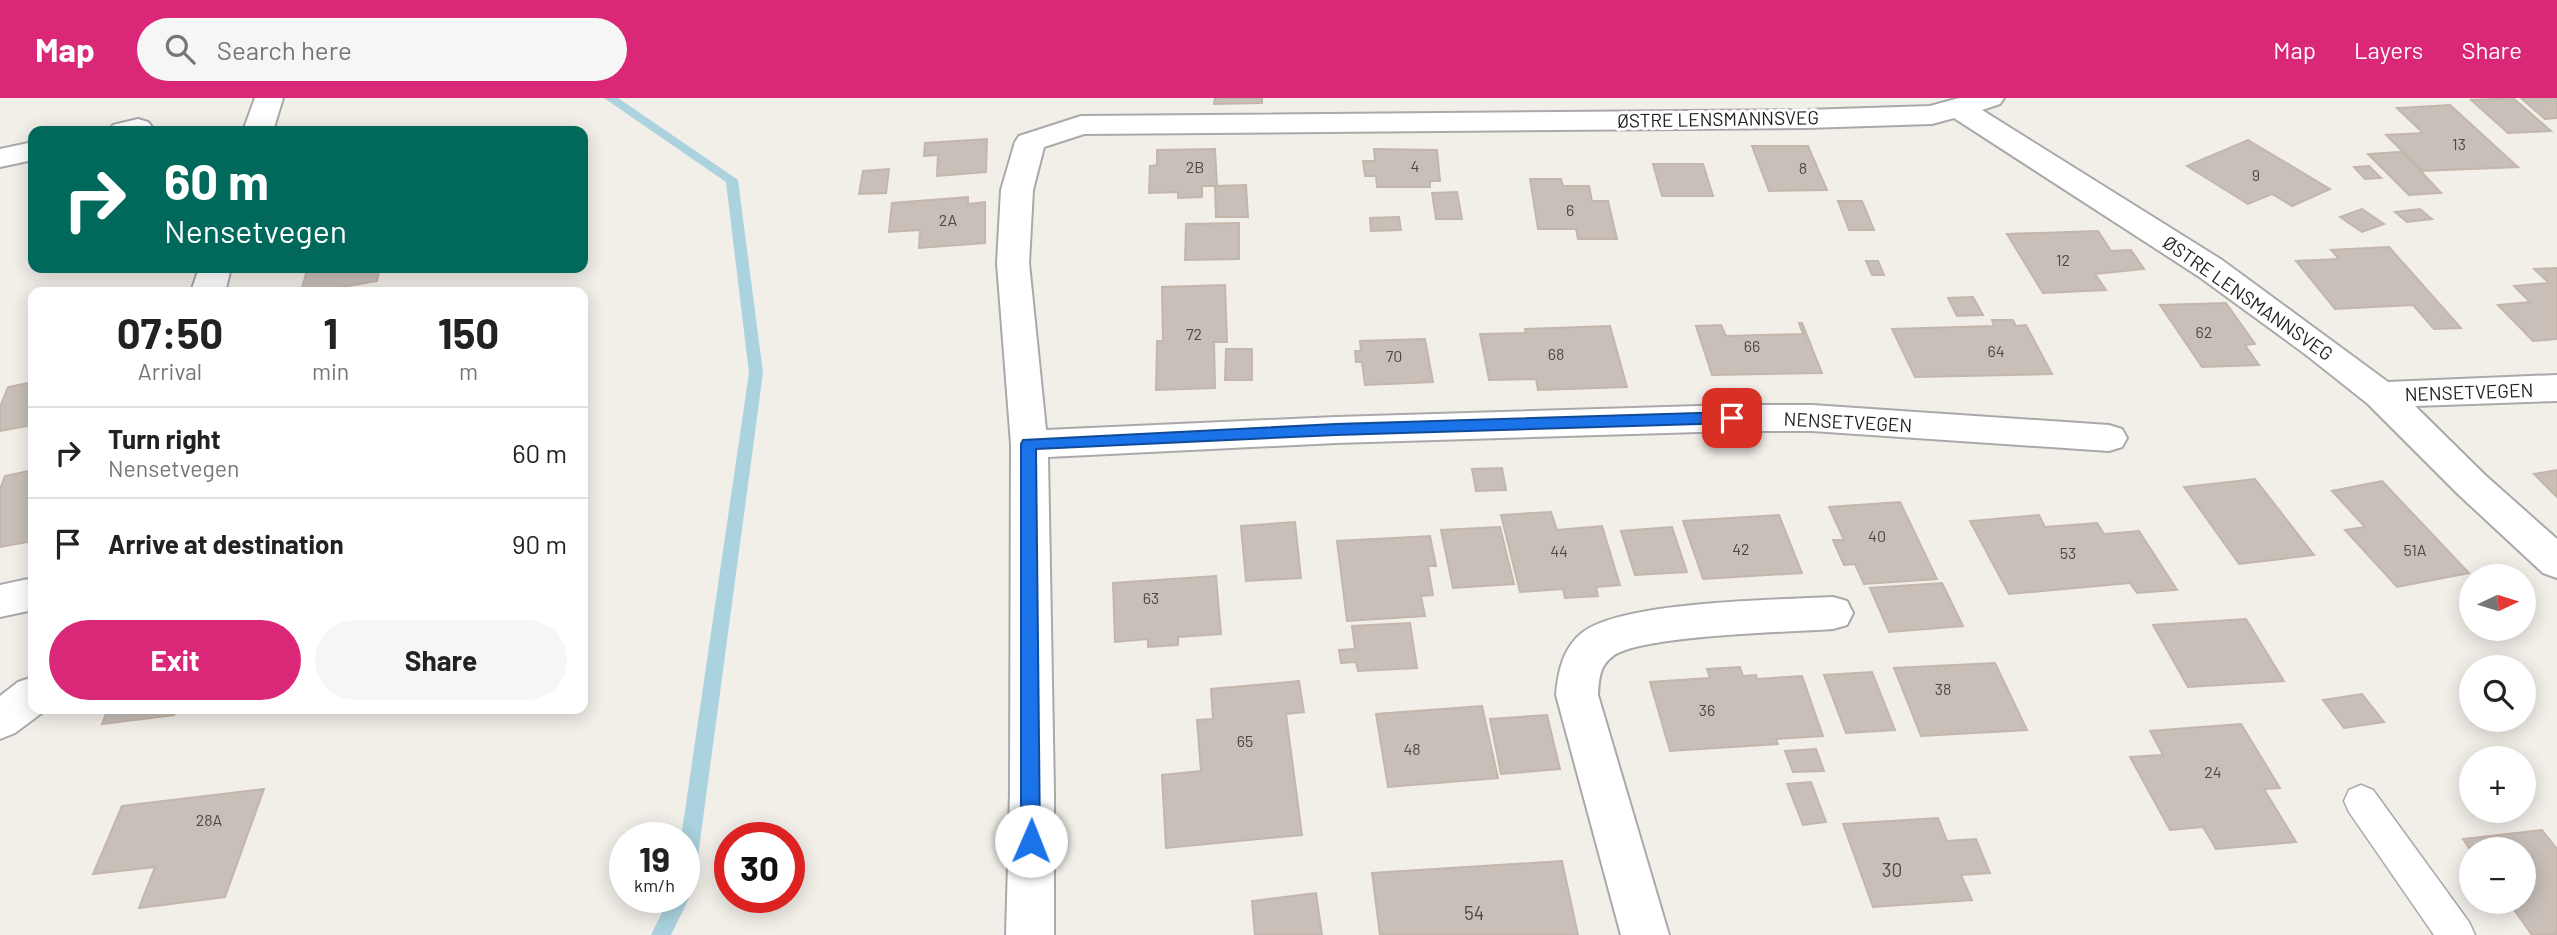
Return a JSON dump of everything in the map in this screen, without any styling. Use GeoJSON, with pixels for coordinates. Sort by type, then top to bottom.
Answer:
{"type":"FeatureCollection","features":[{"type":"Feature","properties":{"kind":"street"},"geometry":{"type":"LineString","coordinates":[[260,126],[269,98]]}},
{"type":"Feature","properties":{"kind":"street","name":"ØSTRE LENSMANNSVEG"},"geometry":{"type":"LineString","coordinates":[[1029,444],[1013,263],[1017,190],[1030,142],[1081,125],[1806,119],[1932,115],[1975,103],[2210,268],[2381,396],[2472,485],[2557,562]]}},
{"type":"Feature","properties":{"kind":"street"},"geometry":{"type":"LineString","coordinates":[[0,158],[28,151]]}},
{"type":"Feature","properties":{"kind":"street","name":"NENSETVEGEN"},"geometry":{"type":"LineString","coordinates":[[2381,396],[2557,388]]}},
{"type":"Feature","properties":{"kind":"street","name":"NENSETVEGEN"},"geometry":{"type":"LineString","coordinates":[[1029,444],[1336,430],[1732,418],[1812,418],[2109,438]]}},
{"type":"Feature","properties":{"kind":"street"},"geometry":{"type":"LineString","coordinates":[[1029,444],[1030,935]]}},
{"type":"Feature","properties":{"kind":"street"},"geometry":{"type":"LineString","coordinates":[[0,601],[28,595]]}},
{"type":"Feature","properties":{"kind":"street"},"geometry":{"type":"LineString","coordinates":[[1645,935],[1577,695],[1579,665],[1601,642],[1639,628],[1833,612]]}},
{"type":"Feature","properties":{"kind":"street"},"geometry":{"type":"LineString","coordinates":[[0,720],[28,699]]}},
{"type":"Feature","properties":{"kind":"lane"},"geometry":{"type":"LineString","coordinates":[[2361,801],[2456,935]]}},
{"type":"Feature","properties":{"kind":"building"},"geometry":{"type":"Polygon","coordinates":[[[1215,98],[1262,98],[1262,103],[1214,104],[1215,98]]]}},
{"type":"Feature","properties":{"kind":"building"},"geometry":{"type":"Polygon","coordinates":[[[2513,98],[2551,131],[2508,133],[2471,100],[2513,98]]]}},
{"type":"Feature","properties":{"kind":"building"},"geometry":{"type":"Polygon","coordinates":[[[2521,98],[2557,98],[2557,118],[2545,119],[2521,98]]]}},
{"type":"Feature","properties":{"kind":"building"},"geometry":{"type":"Polygon","coordinates":[[[2450,105],[2518,167],[2422,171],[2386,135],[2423,133],[2397,108],[2450,105]]]}},
{"type":"Feature","properties":{"kind":"building"},"geometry":{"type":"Polygon","coordinates":[[[987,139],[986,172],[937,176],[938,155],[924,156],[925,143],[987,139]]]}},
{"type":"Feature","properties":{"kind":"building"},"geometry":{"type":"Polygon","coordinates":[[[2248,140],[2330,189],[2292,206],[2272,194],[2248,204],[2187,166],[2248,140]]]}},
{"type":"Feature","properties":{"kind":"building"},"geometry":{"type":"Polygon","coordinates":[[[1752,146],[1808,146],[1827,190],[1769,191],[1752,146]]]}},
{"type":"Feature","properties":{"kind":"building"},"geometry":{"type":"Polygon","coordinates":[[[1215,149],[1217,186],[1202,186],[1202,197],[1178,198],[1178,192],[1149,193],[1150,166],[1157,165],[1157,150],[1215,149]]]}},
{"type":"Feature","properties":{"kind":"building"},"geometry":{"type":"Polygon","coordinates":[[[1374,149],[1437,150],[1440,181],[1430,181],[1430,187],[1377,187],[1376,176],[1365,176],[1363,161],[1375,161],[1374,149]]]}},
{"type":"Feature","properties":{"kind":"building"},"geometry":{"type":"Polygon","coordinates":[[[2404,153],[2441,193],[2409,195],[2368,154],[2404,153]]]}},
{"type":"Feature","properties":{"kind":"building"},"geometry":{"type":"Polygon","coordinates":[[[1653,164],[1703,164],[1713,196],[1662,196],[1653,164]]]}},
{"type":"Feature","properties":{"kind":"building"},"geometry":{"type":"Polygon","coordinates":[[[2369,166],[2381,178],[2365,179],[2354,167],[2369,166]]]}},
{"type":"Feature","properties":{"kind":"building"},"geometry":{"type":"Polygon","coordinates":[[[889,169],[886,193],[859,194],[863,171],[889,169]]]}},
{"type":"Feature","properties":{"kind":"building"},"geometry":{"type":"Polygon","coordinates":[[[1530,179],[1561,179],[1563,186],[1589,186],[1592,201],[1608,201],[1617,239],[1578,239],[1576,229],[1538,229],[1530,179]]]}},
{"type":"Feature","properties":{"kind":"building"},"geometry":{"type":"Polygon","coordinates":[[[1246,185],[1248,217],[1216,217],[1215,186],[1246,185]]]}},
{"type":"Feature","properties":{"kind":"building"},"geometry":{"type":"Polygon","coordinates":[[[1457,192],[1462,219],[1436,219],[1432,193],[1457,192]]]}},
{"type":"Feature","properties":{"kind":"building"},"geometry":{"type":"Polygon","coordinates":[[[968,197],[968,204],[985,202],[985,243],[919,248],[920,230],[889,232],[892,203],[968,197]]]}},
{"type":"Feature","properties":{"kind":"building"},"geometry":{"type":"Polygon","coordinates":[[[1838,201],[1862,201],[1874,230],[1849,230],[1838,201]]]}},
{"type":"Feature","properties":{"kind":"building"},"geometry":{"type":"Polygon","coordinates":[[[2362,209],[2384,224],[2362,232],[2340,217],[2362,209]]]}},
{"type":"Feature","properties":{"kind":"building"},"geometry":{"type":"Polygon","coordinates":[[[2420,209],[2432,219],[2407,222],[2395,212],[2420,209]]]}},
{"type":"Feature","properties":{"kind":"building"},"geometry":{"type":"Polygon","coordinates":[[[1399,217],[1401,230],[1371,231],[1370,218],[1399,217]]]}},
{"type":"Feature","properties":{"kind":"building"},"geometry":{"type":"Polygon","coordinates":[[[1239,223],[1239,259],[1185,260],[1186,224],[1239,223]]]}},
{"type":"Feature","properties":{"kind":"building"},"geometry":{"type":"Polygon","coordinates":[[[2098,231],[2111,251],[2131,250],[2144,269],[2095,274],[2106,290],[2043,293],[2007,234],[2098,231]]]}},
{"type":"Feature","properties":{"kind":"building"},"geometry":{"type":"Polygon","coordinates":[[[2389,247],[2461,328],[2434,329],[2413,305],[2335,309],[2296,261],[2339,259],[2331,250],[2389,247]]]}},
{"type":"Feature","properties":{"kind":"building"},"geometry":{"type":"Polygon","coordinates":[[[1866,261],[1878,261],[1884,275],[1872,275],[1866,261]]]}},
{"type":"Feature","properties":{"kind":"building"},"geometry":{"type":"Polygon","coordinates":[[[2557,268],[2557,339],[2533,341],[2498,305],[2530,302],[2514,286],[2549,283],[2534,269],[2557,268]]]}},
{"type":"Feature","properties":{"kind":"building"},"geometry":{"type":"Polygon","coordinates":[[[306,273],[379,273],[377,281],[343,287],[302,287],[306,273]]]}},
{"type":"Feature","properties":{"kind":"building"},"geometry":{"type":"Polygon","coordinates":[[[1225,285],[1227,342],[1214,342],[1215,388],[1156,390],[1157,341],[1163,341],[1162,287],[1225,285]]]}},
{"type":"Feature","properties":{"kind":"building"},"geometry":{"type":"Polygon","coordinates":[[[1973,297],[1983,315],[1957,316],[1948,298],[1973,297]]]}},
{"type":"Feature","properties":{"kind":"building"},"geometry":{"type":"Polygon","coordinates":[[[2226,303],[2255,344],[2245,345],[2259,365],[2202,367],[2160,305],[2226,303]]]}},
{"type":"Feature","properties":{"kind":"building"},"geometry":{"type":"Polygon","coordinates":[[[1992,320],[2013,320],[2016,326],[2026,325],[2052,374],[1915,377],[1892,329],[1994,326],[1992,320]]]}},
{"type":"Feature","properties":{"kind":"building"},"geometry":{"type":"Polygon","coordinates":[[[1799,323],[1802,323],[1822,373],[1712,375],[1696,326],[1721,325],[1726,336],[1803,334],[1799,323]]]}},
{"type":"Feature","properties":{"kind":"building"},"geometry":{"type":"Polygon","coordinates":[[[1610,326],[1627,387],[1538,390],[1536,379],[1489,380],[1480,334],[1526,333],[1525,329],[1610,326]]]}},
{"type":"Feature","properties":{"kind":"building"},"geometry":{"type":"Polygon","coordinates":[[[1425,339],[1433,382],[1365,385],[1362,362],[1356,362],[1355,351],[1361,351],[1360,341],[1425,339]]]}},
{"type":"Feature","properties":{"kind":"building"},"geometry":{"type":"Polygon","coordinates":[[[1226,349],[1252,349],[1252,380],[1225,380],[1226,349]]]}},
{"type":"Feature","properties":{"kind":"building"},"geometry":{"type":"Polygon","coordinates":[[[28,383],[28,426],[0,431],[0,407],[8,387],[28,383]]]}},
{"type":"Feature","properties":{"kind":"building"},"geometry":{"type":"Polygon","coordinates":[[[1502,468],[1506,490],[1476,491],[1472,469],[1502,468]]]}},
{"type":"Feature","properties":{"kind":"building"},"geometry":{"type":"Polygon","coordinates":[[[2557,470],[2557,497],[2534,474],[2557,470]]]}},
{"type":"Feature","properties":{"kind":"building"},"geometry":{"type":"Polygon","coordinates":[[[28,471],[28,542],[0,547],[0,489],[5,476],[28,471]]]}},
{"type":"Feature","properties":{"kind":"building"},"geometry":{"type":"Polygon","coordinates":[[[2255,479],[2314,555],[2239,564],[2184,487],[2255,479]]]}},
{"type":"Feature","properties":{"kind":"building"},"geometry":{"type":"Polygon","coordinates":[[[2382,481],[2460,564],[2459,575],[2397,587],[2345,530],[2365,527],[2332,491],[2382,481]]]}},
{"type":"Feature","properties":{"kind":"building"},"geometry":{"type":"Polygon","coordinates":[[[1900,502],[1937,579],[1864,584],[1855,564],[1844,565],[1833,540],[1844,540],[1829,507],[1900,502]]]}},
{"type":"Feature","properties":{"kind":"building"},"geometry":{"type":"Polygon","coordinates":[[[1551,512],[1557,530],[1602,526],[1620,585],[1596,587],[1598,596],[1565,598],[1563,589],[1520,592],[1501,515],[1551,512]]]}},
{"type":"Feature","properties":{"kind":"building"},"geometry":{"type":"Polygon","coordinates":[[[1779,515],[1802,573],[1703,579],[1683,521],[1779,515]]]}},
{"type":"Feature","properties":{"kind":"building"},"geometry":{"type":"Polygon","coordinates":[[[2039,515],[2045,527],[2097,523],[2104,534],[2139,531],[2177,590],[2137,593],[2130,583],[2009,594],[1970,521],[2039,515]]]}},
{"type":"Feature","properties":{"kind":"building"},"geometry":{"type":"Polygon","coordinates":[[[1295,522],[1301,578],[1246,581],[1241,526],[1295,522]]]}},
{"type":"Feature","properties":{"kind":"building"},"geometry":{"type":"Polygon","coordinates":[[[1500,527],[1514,584],[1453,588],[1441,530],[1500,527]]]}},
{"type":"Feature","properties":{"kind":"building"},"geometry":{"type":"Polygon","coordinates":[[[1672,527],[1687,572],[1635,575],[1621,531],[1672,527]]]}},
{"type":"Feature","properties":{"kind":"building"},"geometry":{"type":"Polygon","coordinates":[[[1430,536],[1436,566],[1428,566],[1433,595],[1421,596],[1425,616],[1347,621],[1337,541],[1430,536]]]}},
{"type":"Feature","properties":{"kind":"building"},"geometry":{"type":"Polygon","coordinates":[[[1216,576],[1221,634],[1178,637],[1178,645],[1148,647],[1148,639],[1115,642],[1113,583],[1216,576]]]}},
{"type":"Feature","properties":{"kind":"building"},"geometry":{"type":"Polygon","coordinates":[[[1942,583],[1963,626],[1889,632],[1870,588],[1942,583]]]}},
{"type":"Feature","properties":{"kind":"building"},"geometry":{"type":"Polygon","coordinates":[[[2246,619],[2284,681],[2188,687],[2153,625],[2246,619]]]}},
{"type":"Feature","properties":{"kind":"building"},"geometry":{"type":"Polygon","coordinates":[[[1410,623],[1417,668],[1358,671],[1356,662],[1341,663],[1339,650],[1355,649],[1352,626],[1410,623]]]}},
{"type":"Feature","properties":{"kind":"building"},"geometry":{"type":"Polygon","coordinates":[[[1995,663],[2027,730],[1921,736],[1894,668],[1995,663]]]}},
{"type":"Feature","properties":{"kind":"building"},"geometry":{"type":"Polygon","coordinates":[[[1740,667],[1743,676],[1756,675],[1757,679],[1802,676],[1823,736],[1776,739],[1778,744],[1670,751],[1650,682],[1710,678],[1707,669],[1740,667]]]}},
{"type":"Feature","properties":{"kind":"building"},"geometry":{"type":"Polygon","coordinates":[[[1872,672],[1895,730],[1846,733],[1824,675],[1872,672]]]}},
{"type":"Feature","properties":{"kind":"building"},"geometry":{"type":"Polygon","coordinates":[[[1299,681],[1304,712],[1286,714],[1302,835],[1166,848],[1162,775],[1201,771],[1197,720],[1213,719],[1211,689],[1299,681]]]}},
{"type":"Feature","properties":{"kind":"building"},"geometry":{"type":"Polygon","coordinates":[[[2362,694],[2384,722],[2344,728],[2323,700],[2362,694]]]}},
{"type":"Feature","properties":{"kind":"building"},"geometry":{"type":"Polygon","coordinates":[[[1482,706],[1498,778],[1388,787],[1376,714],[1482,706]]]}},
{"type":"Feature","properties":{"kind":"building"},"geometry":{"type":"Polygon","coordinates":[[[106,714],[174,714],[174,715],[102,724],[106,714]]]}},
{"type":"Feature","properties":{"kind":"building"},"geometry":{"type":"Polygon","coordinates":[[[1547,715],[1560,769],[1501,774],[1490,719],[1547,715]]]}},
{"type":"Feature","properties":{"kind":"building"},"geometry":{"type":"Polygon","coordinates":[[[2241,724],[2280,788],[2264,789],[2296,842],[2216,849],[2203,827],[2170,830],[2130,757],[2163,755],[2150,731],[2241,724]]]}},
{"type":"Feature","properties":{"kind":"building"},"geometry":{"type":"Polygon","coordinates":[[[1816,749],[1824,771],[1793,772],[1785,751],[1816,749]]]}},
{"type":"Feature","properties":{"kind":"building"},"geometry":{"type":"Polygon","coordinates":[[[1811,782],[1826,822],[1803,825],[1787,784],[1811,782]]]}},
{"type":"Feature","properties":{"kind":"building"},"geometry":{"type":"Polygon","coordinates":[[[264,789],[225,897],[139,908],[155,867],[93,874],[122,806],[264,789]]]}},
{"type":"Feature","properties":{"kind":"building"},"geometry":{"type":"Polygon","coordinates":[[[1938,818],[1947,841],[1976,839],[1990,873],[1961,875],[1972,900],[1873,907],[1843,824],[1938,818]]]}},
{"type":"Feature","properties":{"kind":"building"},"geometry":{"type":"Polygon","coordinates":[[[2542,830],[2557,849],[2557,935],[2532,935],[2517,914],[2536,914],[2536,837],[2481,837],[2542,830]]]}},
{"type":"Feature","properties":{"kind":"building"},"geometry":{"type":"Polygon","coordinates":[[[1562,861],[1578,935],[1380,935],[1372,873],[1562,861]]]}},
{"type":"Feature","properties":{"kind":"building"},"geometry":{"type":"Polygon","coordinates":[[[1316,893],[1322,935],[1255,935],[1252,901],[1316,893]]]}},
{"type":"Feature","properties":{"kind":"waterway"},"geometry":{"type":"LineString","coordinates":[[610,98],[732,180],[756,373],[693,822]]}},
{"type":"Feature","properties":{"kind":"waterway"},"geometry":{"type":"LineString","coordinates":[[661,935],[672,913]]}},
{"type":"Feature","properties":{"kind":"route"},"geometry":{"type":"LineString","coordinates":[[1031,841],[1029,444],[1336,430],[1732,418]]}}]}
